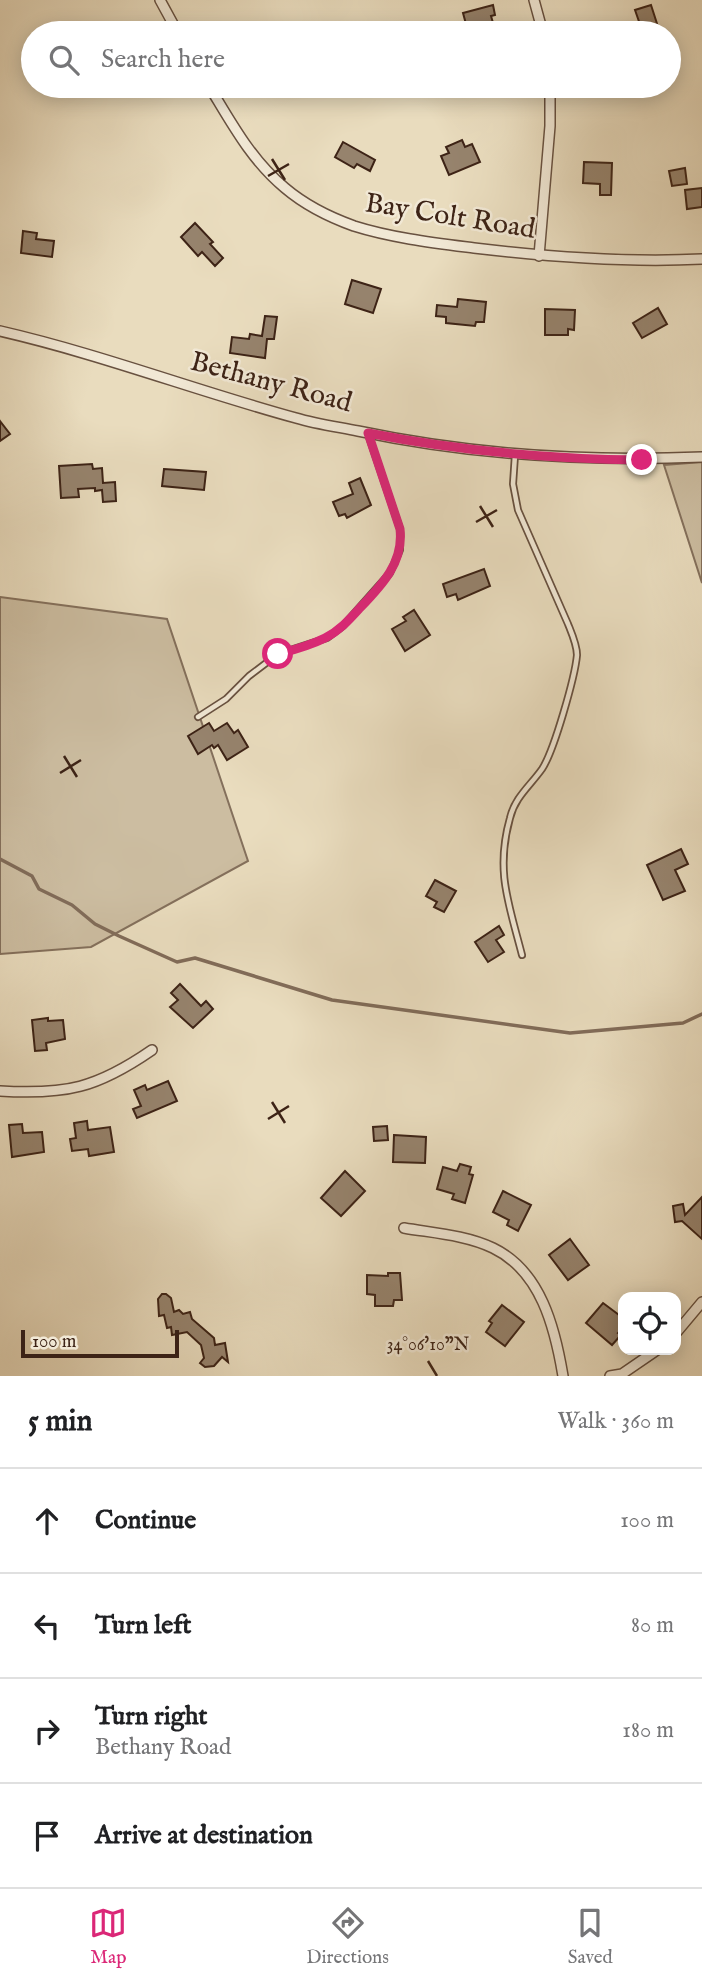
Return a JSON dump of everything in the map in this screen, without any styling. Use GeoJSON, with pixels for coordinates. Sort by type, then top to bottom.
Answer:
{"type":"FeatureCollection","features":[{"type":"Feature","properties":{"kind":"street"},"geometry":{"type":"LineString","coordinates":[[160,0],[171,21]]}},
{"type":"Feature","properties":{"kind":"street"},"geometry":{"type":"LineString","coordinates":[[534,0],[540,21]]}},
{"type":"Feature","properties":{"kind":"street","name":"Bay Colt Road"},"geometry":{"type":"LineString","coordinates":[[216,98],[241,139],[264,168],[306,203],[355,226],[445,244],[540,256],[612,260],[702,259]]}},
{"type":"Feature","properties":{"kind":"street"},"geometry":{"type":"LineString","coordinates":[[540,256],[551,126],[550,98]]}},
{"type":"Feature","properties":{"kind":"street","name":"Bethany Road"},"geometry":{"type":"LineString","coordinates":[[0,331],[52,343],[298,419],[430,445],[515,455],[588,459],[702,457]]}},
{"type":"Feature","properties":{"kind":"street"},"geometry":{"type":"LineString","coordinates":[[0,1091],[34,1093],[81,1086],[108,1078],[152,1050]]}},
{"type":"Feature","properties":{"kind":"street"},"geometry":{"type":"LineString","coordinates":[[404,1228],[457,1237],[492,1247],[513,1260],[537,1290],[548,1314],[557,1337],[563,1376]]}},
{"type":"Feature","properties":{"kind":"street"},"geometry":{"type":"LineString","coordinates":[[681,1327],[702,1301]]}},
{"type":"Feature","properties":{"kind":"street"},"geometry":{"type":"LineString","coordinates":[[610,1376],[622,1374],[650,1355]]}},
{"type":"Feature","properties":{"kind":"lane"},"geometry":{"type":"LineString","coordinates":[[198,717],[226,699],[249,676],[278,654],[327,638],[343,626],[390,573],[400,550],[400,529],[368,433]]}},
{"type":"Feature","properties":{"kind":"lane"},"geometry":{"type":"LineString","coordinates":[[515,455],[513,484],[517,510],[575,640],[577,655],[561,718],[544,766],[515,801],[507,831],[503,855],[503,882],[523,955]]}},
{"type":"Feature","properties":{"kind":"shaded area"},"geometry":{"type":"Polygon","coordinates":[[[702,462],[702,583],[664,465],[702,462]]]}},
{"type":"Feature","properties":{"kind":"shaded area"},"geometry":{"type":"Polygon","coordinates":[[[0,597],[167,619],[248,861],[91,947],[0,954],[0,597]]]}},
{"type":"Feature","properties":{"kind":"building"},"geometry":{"type":"Polygon","coordinates":[[[493,5],[495,15],[491,16],[492,21],[465,21],[463,13],[493,5]]]}},
{"type":"Feature","properties":{"kind":"building"},"geometry":{"type":"Polygon","coordinates":[[[651,5],[656,21],[639,21],[635,10],[651,5]]]}},
{"type":"Feature","properties":{"kind":"building"},"geometry":{"type":"Polygon","coordinates":[[[462,140],[465,147],[472,144],[480,162],[449,175],[441,156],[449,153],[446,147],[462,140]]]}},
{"type":"Feature","properties":{"kind":"building"},"geometry":{"type":"Polygon","coordinates":[[[343,142],[375,160],[370,171],[357,164],[354,168],[335,157],[343,142]]]}},
{"type":"Feature","properties":{"kind":"building"},"geometry":{"type":"Polygon","coordinates":[[[584,162],[612,163],[611,195],[600,195],[600,184],[583,183],[584,162]]]}},
{"type":"Feature","properties":{"kind":"building"},"geometry":{"type":"Polygon","coordinates":[[[685,168],[687,184],[672,186],[669,171],[685,168]]]}},
{"type":"Feature","properties":{"kind":"building"},"geometry":{"type":"Polygon","coordinates":[[[702,188],[702,207],[687,209],[685,190],[702,188]]]}},
{"type":"Feature","properties":{"kind":"building"},"geometry":{"type":"Polygon","coordinates":[[[195,223],[213,242],[210,244],[223,258],[215,266],[202,252],[198,256],[181,237],[195,223]]]}},
{"type":"Feature","properties":{"kind":"building"},"geometry":{"type":"Polygon","coordinates":[[[23,231],[37,233],[36,239],[54,241],[52,257],[21,253],[23,231]]]}},
{"type":"Feature","properties":{"kind":"building"},"geometry":{"type":"Polygon","coordinates":[[[352,280],[381,289],[373,313],[345,304],[352,280]]]}},
{"type":"Feature","properties":{"kind":"building"},"geometry":{"type":"Polygon","coordinates":[[[458,299],[486,302],[484,322],[476,322],[475,326],[446,323],[446,317],[436,316],[437,305],[457,307],[458,299]]]}},
{"type":"Feature","properties":{"kind":"building"},"geometry":{"type":"Polygon","coordinates":[[[658,308],[667,324],[642,338],[633,323],[658,308]]]}},
{"type":"Feature","properties":{"kind":"building"},"geometry":{"type":"Polygon","coordinates":[[[545,309],[575,310],[574,330],[568,329],[568,335],[545,335],[545,309]]]}},
{"type":"Feature","properties":{"kind":"building"},"geometry":{"type":"Polygon","coordinates":[[[265,316],[277,317],[274,339],[267,339],[265,358],[230,353],[232,337],[249,339],[250,334],[262,336],[265,316]]]}},
{"type":"Feature","properties":{"kind":"building"},"geometry":{"type":"Polygon","coordinates":[[[0,421],[10,434],[0,441],[0,421]]]}},
{"type":"Feature","properties":{"kind":"building"},"geometry":{"type":"Polygon","coordinates":[[[92,464],[93,469],[102,468],[103,483],[115,482],[116,501],[103,502],[102,490],[95,491],[95,488],[78,489],[79,497],[61,498],[59,466],[92,464]]]}},
{"type":"Feature","properties":{"kind":"building"},"geometry":{"type":"Polygon","coordinates":[[[164,469],[206,472],[204,490],[162,486],[164,469]]]}},
{"type":"Feature","properties":{"kind":"building"},"geometry":{"type":"Polygon","coordinates":[[[360,478],[371,505],[347,518],[345,514],[339,516],[333,502],[353,494],[349,483],[360,478]]]}},
{"type":"Feature","properties":{"kind":"building"},"geometry":{"type":"Polygon","coordinates":[[[484,569],[490,586],[458,600],[456,594],[447,597],[443,584],[484,569]]]}},
{"type":"Feature","properties":{"kind":"building"},"geometry":{"type":"Polygon","coordinates":[[[414,610],[430,635],[405,651],[392,629],[406,621],[403,617],[414,610]]]}},
{"type":"Feature","properties":{"kind":"building"},"geometry":{"type":"Polygon","coordinates":[[[209,723],[214,731],[227,723],[234,733],[238,730],[248,747],[227,760],[218,745],[214,748],[212,745],[198,754],[188,736],[209,723]]]}},
{"type":"Feature","properties":{"kind":"building"},"geometry":{"type":"Polygon","coordinates":[[[681,849],[688,864],[675,870],[685,891],[663,900],[647,865],[681,849]]]}},
{"type":"Feature","properties":{"kind":"building"},"geometry":{"type":"Polygon","coordinates":[[[435,880],[456,891],[444,912],[434,907],[437,902],[426,896],[435,880]]]}},
{"type":"Feature","properties":{"kind":"building"},"geometry":{"type":"Polygon","coordinates":[[[499,926],[504,935],[496,940],[504,952],[488,962],[475,942],[499,926]]]}},
{"type":"Feature","properties":{"kind":"building"},"geometry":{"type":"Polygon","coordinates":[[[180,984],[201,1006],[206,1001],[213,1009],[193,1028],[170,1007],[178,1000],[171,993],[180,984]]]}},
{"type":"Feature","properties":{"kind":"building"},"geometry":{"type":"Polygon","coordinates":[[[48,1018],[48,1021],[63,1020],[65,1039],[46,1043],[47,1050],[35,1051],[32,1020],[48,1018]]]}},
{"type":"Feature","properties":{"kind":"building"},"geometry":{"type":"Polygon","coordinates":[[[168,1081],[177,1101],[137,1118],[133,1109],[141,1106],[134,1090],[145,1085],[147,1090],[168,1081]]]}},
{"type":"Feature","properties":{"kind":"building"},"geometry":{"type":"Polygon","coordinates":[[[87,1121],[88,1130],[110,1127],[114,1152],[89,1156],[88,1149],[72,1151],[70,1139],[76,1138],[74,1123],[87,1121]]]}},
{"type":"Feature","properties":{"kind":"building"},"geometry":{"type":"Polygon","coordinates":[[[22,1124],[23,1133],[42,1132],[44,1152],[12,1157],[9,1125],[22,1124]]]}},
{"type":"Feature","properties":{"kind":"building"},"geometry":{"type":"Polygon","coordinates":[[[387,1126],[388,1140],[374,1141],[373,1127],[387,1126]]]}},
{"type":"Feature","properties":{"kind":"building"},"geometry":{"type":"Polygon","coordinates":[[[394,1135],[426,1137],[425,1163],[393,1162],[394,1135]]]}},
{"type":"Feature","properties":{"kind":"building"},"geometry":{"type":"Polygon","coordinates":[[[460,1164],[471,1167],[469,1174],[473,1175],[465,1203],[452,1199],[454,1194],[437,1189],[443,1167],[457,1171],[460,1164]]]}},
{"type":"Feature","properties":{"kind":"building"},"geometry":{"type":"Polygon","coordinates":[[[345,1171],[365,1191],[341,1216],[321,1198],[345,1171]]]}},
{"type":"Feature","properties":{"kind":"building"},"geometry":{"type":"Polygon","coordinates":[[[503,1191],[531,1205],[518,1231],[507,1225],[509,1220],[493,1212],[503,1191]]]}},
{"type":"Feature","properties":{"kind":"building"},"geometry":{"type":"Polygon","coordinates":[[[702,1197],[702,1239],[682,1221],[675,1222],[673,1206],[683,1204],[685,1215],[702,1197]]]}},
{"type":"Feature","properties":{"kind":"building"},"geometry":{"type":"Polygon","coordinates":[[[570,1239],[589,1265],[568,1280],[549,1255],[570,1239]]]}},
{"type":"Feature","properties":{"kind":"building"},"geometry":{"type":"Polygon","coordinates":[[[388,1273],[400,1273],[402,1300],[394,1300],[393,1306],[375,1306],[375,1295],[367,1294],[367,1275],[388,1276],[388,1273]]]}},
{"type":"Feature","properties":{"kind":"building"},"geometry":{"type":"Polygon","coordinates":[[[162,1294],[171,1298],[174,1312],[190,1312],[192,1319],[214,1338],[215,1345],[225,1343],[228,1362],[222,1357],[214,1366],[205,1367],[200,1363],[204,1358],[201,1345],[187,1332],[172,1335],[164,1315],[159,1316],[158,1299],[162,1294]]]}},
{"type":"Feature","properties":{"kind":"building"},"geometry":{"type":"Polygon","coordinates":[[[603,1303],[618,1314],[618,1338],[612,1345],[586,1323],[603,1303]]]}},
{"type":"Feature","properties":{"kind":"building"},"geometry":{"type":"Polygon","coordinates":[[[502,1305],[524,1322],[505,1346],[486,1332],[492,1323],[489,1321],[502,1305]]]}},
{"type":"Feature","properties":{"kind":"waterway"},"geometry":{"type":"LineString","coordinates":[[0,859],[32,876],[39,889],[72,905],[95,924],[177,962],[195,958],[332,1000],[570,1033],[683,1023],[702,1014]]}},
{"type":"Feature","properties":{"kind":"route"},"geometry":{"type":"LineString","coordinates":[[278,654],[327,638],[343,626],[386,579],[400,550],[397,518],[368,433],[484,452],[642,460]]}}]}
